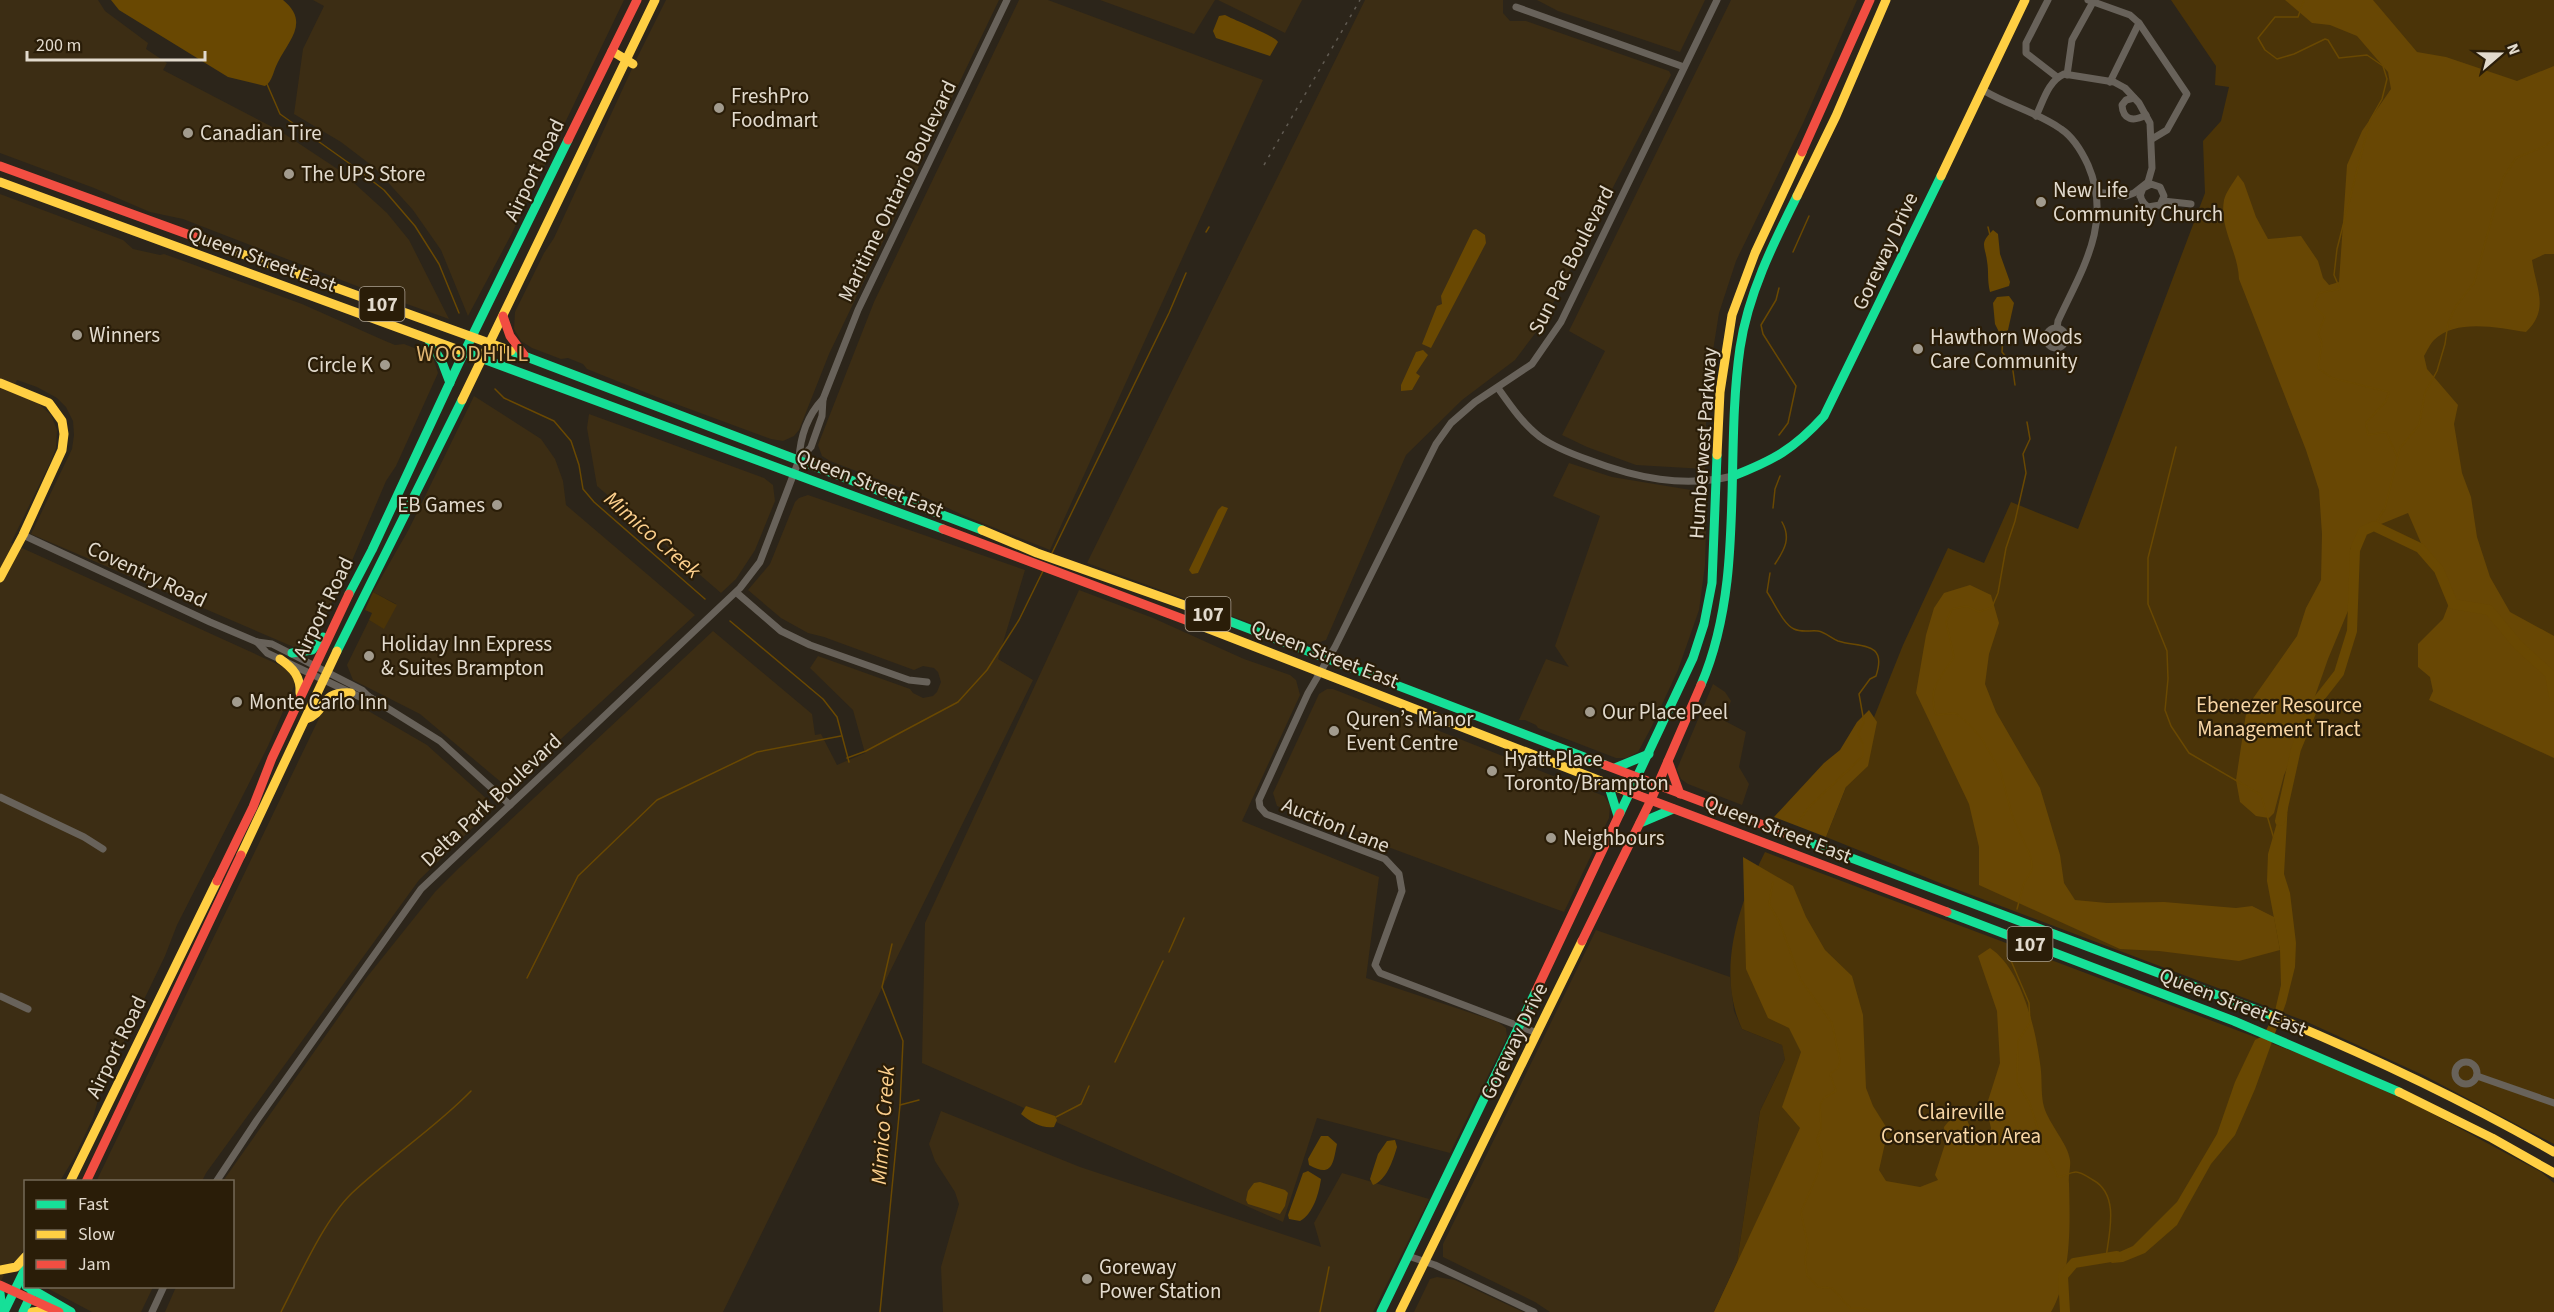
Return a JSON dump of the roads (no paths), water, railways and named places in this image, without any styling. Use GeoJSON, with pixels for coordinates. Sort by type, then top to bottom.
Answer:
{"type":"FeatureCollection","features":[{"type":"Feature","properties":{"kind":"main road","name":"Airport Road"},"geometry":{"type":"LineString","coordinates":[[71,1180],[253,807],[313,669],[372,550],[464,352],[637,0]]}},
{"type":"Feature","properties":{"kind":"main road","name":"Airport Road"},"geometry":{"type":"LineString","coordinates":[[87,1180],[326,676],[630,61],[655,0]]}},
{"type":"Feature","properties":{"kind":"main road","name":"Humberwest Parkway"},"geometry":{"type":"LineString","coordinates":[[1630,793],[1693,658],[1704,624],[1712,584],[1720,392],[1732,315],[1755,253],[1823,109],[1870,0]]}},
{"type":"Feature","properties":{"kind":"main road","name":"Humberwest Parkway"},"geometry":{"type":"LineString","coordinates":[[1657,785],[1711,661],[1718,638],[1727,584],[1740,347],[1751,300],[1773,245],[1836,116],[1886,0]]}},
{"type":"Feature","properties":{"kind":"main road","name":"Goreway Drive"},"geometry":{"type":"LineString","coordinates":[[1733,476],[1770,462],[1805,437],[1824,416],[1858,350],[2025,0]]}},
{"type":"Feature","properties":{"kind":"main road"},"geometry":{"type":"LineString","coordinates":[[612,51],[630,61]]}},
{"type":"Feature","properties":{"kind":"main road","name":"Queen Street East"},"geometry":{"type":"LineString","coordinates":[[0,166],[524,355],[935,511],[1037,553],[1328,659],[1637,778],[2245,1005],[2303,1028],[2451,1095],[2554,1152]]}},
{"type":"Feature","properties":{"kind":"main road","name":"Queen Street East"},"geometry":{"type":"LineString","coordinates":[[0,182],[793,473],[1320,672],[1630,793],[2238,1022],[2296,1045],[2445,1113],[2554,1173]]}},
{"type":"Feature","properties":{"kind":"main road"},"geometry":{"type":"LineString","coordinates":[[503,315],[510,336],[524,355]]}},
{"type":"Feature","properties":{"kind":"main road"},"geometry":{"type":"LineString","coordinates":[[428,339],[442,362],[450,383]]}},
{"type":"Feature","properties":{"kind":"main road"},"geometry":{"type":"LineString","coordinates":[[0,382],[44,399],[60,414],[64,423],[62,450],[23,535],[0,578]]}},
{"type":"Feature","properties":{"kind":"main road"},"geometry":{"type":"LineString","coordinates":[[672,429],[679,426],[697,432],[706,425]]}},
{"type":"Feature","properties":{"kind":"main road"},"geometry":{"type":"LineString","coordinates":[[292,653],[317,647],[327,629],[334,624]]}},
{"type":"Feature","properties":{"kind":"main road"},"geometry":{"type":"LineString","coordinates":[[280,659],[293,669],[300,680],[297,706]]}},
{"type":"Feature","properties":{"kind":"main road"},"geometry":{"type":"LineString","coordinates":[[306,719],[316,716],[321,704],[330,695],[341,692],[351,693]]}},
{"type":"Feature","properties":{"kind":"main road"},"geometry":{"type":"LineString","coordinates":[[1615,768],[1649,754]]}},
{"type":"Feature","properties":{"kind":"main road"},"geometry":{"type":"LineString","coordinates":[[1668,761],[1680,794]]}},
{"type":"Feature","properties":{"kind":"main road"},"geometry":{"type":"LineString","coordinates":[[1608,784],[1618,816]]}},
{"type":"Feature","properties":{"kind":"main road","name":"Goreway Drive"},"geometry":{"type":"LineString","coordinates":[[1400,1312],[1657,785]]}},
{"type":"Feature","properties":{"kind":"main road","name":"Goreway Drive"},"geometry":{"type":"LineString","coordinates":[[1381,1312],[1630,793]]}},
{"type":"Feature","properties":{"kind":"main road"},"geometry":{"type":"LineString","coordinates":[[1640,823],[1673,809]]}},
{"type":"Feature","properties":{"kind":"main road"},"geometry":{"type":"LineString","coordinates":[[0,1271],[16,1267],[24,1258]]}},
{"type":"Feature","properties":{"kind":"main road"},"geometry":{"type":"LineString","coordinates":[[0,1271],[24,1286]]}},
{"type":"Feature","properties":{"kind":"main road"},"geometry":{"type":"LineString","coordinates":[[0,1285],[14,1292],[28,1289],[64,1306],[70,1312]]}},
{"type":"Feature","properties":{"kind":"main road"},"geometry":{"type":"LineString","coordinates":[[3,1312],[14,1292],[28,1289]]}},
{"type":"Feature","properties":{"kind":"main road"},"geometry":{"type":"LineString","coordinates":[[28,1289],[56,1311]]}},
{"type":"Feature","properties":{"kind":"main road"},"geometry":{"type":"LineString","coordinates":[[23,1312],[28,1289]]}},
{"type":"Feature","properties":{"kind":"main road"},"geometry":{"type":"LineString","coordinates":[[0,1293],[3,1312]]}},
{"type":"Feature","properties":{"kind":"main road"},"geometry":{"type":"LineString","coordinates":[[32,1312],[39,1309],[56,1311]]}},
{"type":"Feature","properties":{"kind":"street","name":"Maritime Ontario Boulevard"},"geometry":{"type":"LineString","coordinates":[[799,460],[811,447],[822,416],[823,399],[858,310],[1007,0]]}},
{"type":"Feature","properties":{"kind":"street","name":"Sun Pac Boulevard"},"geometry":{"type":"LineString","coordinates":[[1328,659],[1436,444],[1451,423],[1475,402],[1532,364],[1557,330],[1717,0]]}},
{"type":"Feature","properties":{"kind":"street"},"geometry":{"type":"LineString","coordinates":[[2048,0],[2026,44],[2026,53],[2057,77]]}},
{"type":"Feature","properties":{"kind":"street"},"geometry":{"type":"LineString","coordinates":[[2067,75],[2072,40],[2090,1],[2130,15],[2139,22],[2187,94],[2167,130],[2152,139]]}},
{"type":"Feature","properties":{"kind":"street"},"geometry":{"type":"LineString","coordinates":[[1516,7],[1684,67]]}},
{"type":"Feature","properties":{"kind":"street"},"geometry":{"type":"LineString","coordinates":[[2110,81],[2139,22]]}},
{"type":"Feature","properties":{"kind":"street"},"geometry":{"type":"LineString","coordinates":[[2036,116],[2050,86],[2057,77],[2067,75],[2110,81],[2125,88],[2150,123],[2152,168],[2144,189],[2144,205],[2152,208],[2163,201],[2192,204]]}},
{"type":"Feature","properties":{"kind":"street"},"geometry":{"type":"LineString","coordinates":[[1983,90],[2061,129],[2073,140],[2084,156],[2097,192],[2097,217],[2092,246],[2058,321],[2057,328]]}},
{"type":"Feature","properties":{"kind":"street"},"geometry":{"type":"LineString","coordinates":[[2134,98],[2126,100],[2122,105],[2122,113],[2126,118],[2131,119],[2146,115]]}},
{"type":"Feature","properties":{"kind":"street"},"geometry":{"type":"LineString","coordinates":[[2097,192],[2126,196],[2144,189],[2160,187],[2163,191],[2163,201]]}},
{"type":"Feature","properties":{"kind":"street"},"geometry":{"type":"LineString","coordinates":[[1498,388],[1516,412],[1539,436],[1567,452],[1637,477],[1683,482],[1718,480],[1733,476]]}},
{"type":"Feature","properties":{"kind":"street","name":"Maritime Ontario Boulevard"},"geometry":{"type":"LineString","coordinates":[[799,460],[800,442],[813,410],[823,399]]}},
{"type":"Feature","properties":{"kind":"street","name":"Delta Park Boulevard"},"geometry":{"type":"LineString","coordinates":[[217,1180],[257,1120],[421,890],[736,592],[760,562],[799,460]]}},
{"type":"Feature","properties":{"kind":"street","name":"Coventry Road"},"geometry":{"type":"LineString","coordinates":[[23,535],[257,642],[272,644],[292,653],[326,676]]}},
{"type":"Feature","properties":{"kind":"street"},"geometry":{"type":"LineString","coordinates":[[736,592],[782,631],[810,645],[909,680],[927,682]]}},
{"type":"Feature","properties":{"kind":"street","name":"Coventry Road"},"geometry":{"type":"LineString","coordinates":[[257,642],[267,653],[313,669]]}},
{"type":"Feature","properties":{"kind":"street","name":"Auction Lane"},"geometry":{"type":"LineString","coordinates":[[1328,659],[1308,693],[1260,796],[1258,804],[1261,810],[1271,816],[1385,859],[1399,874],[1402,891],[1376,965],[1380,973],[1538,1033]]}},
{"type":"Feature","properties":{"kind":"street"},"geometry":{"type":"LineString","coordinates":[[326,676],[351,693],[360,697],[368,696]]}},
{"type":"Feature","properties":{"kind":"street"},"geometry":{"type":"LineString","coordinates":[[326,676],[362,690],[440,741],[510,805]]}},
{"type":"Feature","properties":{"kind":"street"},"geometry":{"type":"LineString","coordinates":[[0,797],[84,837],[103,849]]}},
{"type":"Feature","properties":{"kind":"street"},"geometry":{"type":"LineString","coordinates":[[0,996],[28,1009]]}},
{"type":"Feature","properties":{"kind":"street"},"geometry":{"type":"LineString","coordinates":[[2477,1076],[2554,1103]]}},
{"type":"Feature","properties":{"kind":"street"},"geometry":{"type":"LineString","coordinates":[[1408,1256],[1425,1261],[1534,1312]]}},
{"type":"Feature","properties":{"kind":"street"},"geometry":{"type":"LineString","coordinates":[[152,1312],[164,1288]]}},
{"type":"Feature","properties":{"kind":"waterway"},"geometry":{"type":"LineString","coordinates":[[2304,0],[2298,17],[2275,17],[2258,38],[2265,50],[2277,59],[2294,54],[2325,39],[2328,40],[2339,58],[2367,55],[2383,66],[2387,79],[2382,99],[2370,120],[2337,249],[2334,275],[2340,289],[2319,293],[2314,306],[2325,317],[2318,333],[2322,343],[2318,368],[2332,378],[2389,392],[2386,401],[2366,423],[2368,435],[2386,432],[2397,456]]}},
{"type":"Feature","properties":{"kind":"waterway","name":"Mimico Creek"},"geometry":{"type":"LineString","coordinates":[[267,84],[280,114],[384,190],[415,226],[439,264],[459,313]]}},
{"type":"Feature","properties":{"kind":"waterway"},"geometry":{"type":"LineString","coordinates":[[2374,526],[2385,508],[2400,448],[2419,425],[2425,393],[2437,371],[2448,323],[2456,306],[2474,283],[2503,178],[2516,158],[2545,146],[2554,139]]}},
{"type":"Feature","properties":{"kind":"waterway"},"geometry":{"type":"LineString","coordinates":[[1793,252],[1809,216]]}},
{"type":"Feature","properties":{"kind":"waterway"},"geometry":{"type":"LineString","coordinates":[[1206,232],[1209,227]]}},
{"type":"Feature","properties":{"kind":"waterway"},"geometry":{"type":"LineString","coordinates":[[1988,227],[1990,235]]}},
{"type":"Feature","properties":{"kind":"waterway"},"geometry":{"type":"LineString","coordinates":[[1052,553],[1169,313],[1186,273]]}},
{"type":"Feature","properties":{"kind":"waterway"},"geometry":{"type":"LineString","coordinates":[[1779,288],[1776,300],[1761,325],[1763,334],[1796,386],[1788,423],[1779,435]]}},
{"type":"Feature","properties":{"kind":"waterway"},"geometry":{"type":"LineString","coordinates":[[2003,334],[2002,352],[2012,364],[2015,385]]}},
{"type":"Feature","properties":{"kind":"waterway","name":"Mimico Creek"},"geometry":{"type":"LineString","coordinates":[[495,389],[504,398],[554,421],[571,441],[579,465],[583,489],[594,502],[705,599]]}},
{"type":"Feature","properties":{"kind":"waterway"},"geometry":{"type":"LineString","coordinates":[[2017,909],[2024,883],[2032,870],[2031,857],[2012,815],[2000,770],[1982,739],[1968,723],[1955,713],[1936,715],[1933,698],[1936,684],[1954,657],[1946,622],[1952,609],[1967,606],[1979,612],[1992,607],[1998,593],[2006,548],[2026,473],[2023,454],[2030,439],[2027,422]]}},
{"type":"Feature","properties":{"kind":"waterway"},"geometry":{"type":"LineString","coordinates":[[2176,447],[2148,558],[2148,604],[2167,651],[2168,679],[2165,710],[2171,726],[2189,753],[2261,795],[2274,839]]}},
{"type":"Feature","properties":{"kind":"waterway"},"geometry":{"type":"LineString","coordinates":[[1773,508],[1775,489],[1780,476]]}},
{"type":"Feature","properties":{"kind":"waterway"},"geometry":{"type":"LineString","coordinates":[[1775,564],[1786,543],[1786,533],[1782,522]]}},
{"type":"Feature","properties":{"kind":"waterway"},"geometry":{"type":"LineString","coordinates":[[2280,821],[2296,749],[2314,705],[2339,673],[2352,631],[2355,550],[2363,531],[2374,526],[2420,548],[2439,570],[2453,604],[2489,610],[2518,645],[2550,674],[2554,697]]}},
{"type":"Feature","properties":{"kind":"waterway"},"geometry":{"type":"LineString","coordinates":[[847,758],[866,751],[958,702],[987,670],[1019,620],[1043,571]]}},
{"type":"Feature","properties":{"kind":"waterway"},"geometry":{"type":"LineString","coordinates":[[1770,573],[1767,592],[1782,618],[1790,626],[1800,631],[1821,632],[1838,641],[1869,648],[1875,651],[1879,664],[1876,676],[1870,679],[1859,694],[1864,722],[1858,734],[1863,744],[1863,756],[1810,806],[1798,822]]}},
{"type":"Feature","properties":{"kind":"waterway","name":"Mimico Creek"},"geometry":{"type":"LineString","coordinates":[[730,621],[823,699],[837,717],[849,762]]}},
{"type":"Feature","properties":{"kind":"waterway"},"geometry":{"type":"LineString","coordinates":[[527,978],[578,876],[657,800],[757,752],[841,736]]}},
{"type":"Feature","properties":{"kind":"waterway"},"geometry":{"type":"LineString","coordinates":[[1773,882],[1769,904],[1780,923],[1800,979],[1832,1023],[1840,1061],[1838,1068],[1830,1074],[1836,1091],[1824,1098],[1820,1105],[1821,1128],[1817,1140],[1822,1154],[1818,1173],[1801,1212],[1808,1246],[1805,1259],[1807,1275],[1818,1287],[1832,1288],[1850,1308],[1864,1308],[1872,1312]]}},
{"type":"Feature","properties":{"kind":"waterway"},"geometry":{"type":"LineString","coordinates":[[1169,952],[1184,918]]}},
{"type":"Feature","properties":{"kind":"waterway","name":"Mimico Creek"},"geometry":{"type":"LineString","coordinates":[[880,1312],[900,1105],[903,1041],[882,987],[892,944]]}},
{"type":"Feature","properties":{"kind":"waterway"},"geometry":{"type":"LineString","coordinates":[[2009,956],[2029,1003],[2030,1023],[2018,1041],[2017,1082],[2030,1104],[2042,1142],[2058,1177],[2074,1172],[2080,1173],[2093,1180],[2107,1195],[2111,1215],[2106,1258]]}},
{"type":"Feature","properties":{"kind":"waterway"},"geometry":{"type":"LineString","coordinates":[[1115,1062],[1163,961]]}},
{"type":"Feature","properties":{"kind":"waterway"},"geometry":{"type":"LineString","coordinates":[[1056,1117],[1081,1104],[1089,1086]]}},
{"type":"Feature","properties":{"kind":"waterway"},"geometry":{"type":"LineString","coordinates":[[281,1312],[313,1249],[342,1204],[471,1091]]}},
{"type":"Feature","properties":{"kind":"waterway"},"geometry":{"type":"LineString","coordinates":[[900,1105],[919,1100]]}},
{"type":"Feature","properties":{"kind":"waterway"},"geometry":{"type":"LineString","coordinates":[[2065,1312],[2063,1276],[2074,1263],[2117,1256]]}},
{"type":"Feature","properties":{"kind":"waterway"},"geometry":{"type":"LineString","coordinates":[[1320,1312],[1329,1267]]}},
{"type":"Feature","properties":{"kind":"railway"},"geometry":{"type":"LineString","coordinates":[[1264,165],[1360,0]]}},
{"type":"Feature","properties":{"kind":"place","name":"FreshPro Foodmart"},"geometry":{"type":"Point","coordinates":[719,108]}},
{"type":"Feature","properties":{"kind":"place","name":"Canadian Tire"},"geometry":{"type":"Point","coordinates":[188,133]}},
{"type":"Feature","properties":{"kind":"place","name":"The UPS Store"},"geometry":{"type":"Point","coordinates":[289,174]}},
{"type":"Feature","properties":{"kind":"place","name":"New Life Community Church"},"geometry":{"type":"Point","coordinates":[2041,202]}},
{"type":"Feature","properties":{"kind":"place","name":"Winners"},"geometry":{"type":"Point","coordinates":[77,335]}},
{"type":"Feature","properties":{"kind":"place","name":"Hawthorn Woods Care Community"},"geometry":{"type":"Point","coordinates":[1918,349]}},
{"type":"Feature","properties":{"kind":"place","name":"Circle K"},"geometry":{"type":"Point","coordinates":[385,365]}},
{"type":"Feature","properties":{"kind":"place","name":"EB Games"},"geometry":{"type":"Point","coordinates":[497,505]}},
{"type":"Feature","properties":{"kind":"place","name":"Holiday Inn Express & Suites Brampton"},"geometry":{"type":"Point","coordinates":[369,656]}},
{"type":"Feature","properties":{"kind":"place","name":"Monte Carlo Inn"},"geometry":{"type":"Point","coordinates":[237,702]}},
{"type":"Feature","properties":{"kind":"place","name":"Our Place Peel"},"geometry":{"type":"Point","coordinates":[1590,712]}},
{"type":"Feature","properties":{"kind":"place","name":"Quren’s Manor Event Centre"},"geometry":{"type":"Point","coordinates":[1334,731]}},
{"type":"Feature","properties":{"kind":"place","name":"Hyatt Place Toronto/Brampton"},"geometry":{"type":"Point","coordinates":[1492,771]}},
{"type":"Feature","properties":{"kind":"place","name":"Neighbours"},"geometry":{"type":"Point","coordinates":[1551,838]}},
{"type":"Feature","properties":{"kind":"place","name":"Goreway Power Station"},"geometry":{"type":"Point","coordinates":[1087,1279]}},
{"type":"Feature","properties":{"kind":"district","name":"WOODHILL"},"geometry":{"type":"Point","coordinates":[473,353]}},
{"type":"Feature","properties":{"kind":"park label","name":"Ebenezer Resource Management Tract"},"geometry":{"type":"Point","coordinates":[2279,717]}},
{"type":"Feature","properties":{"kind":"park label","name":"Claireville Conservation Area"},"geometry":{"type":"Point","coordinates":[1961,1124]}}]}
